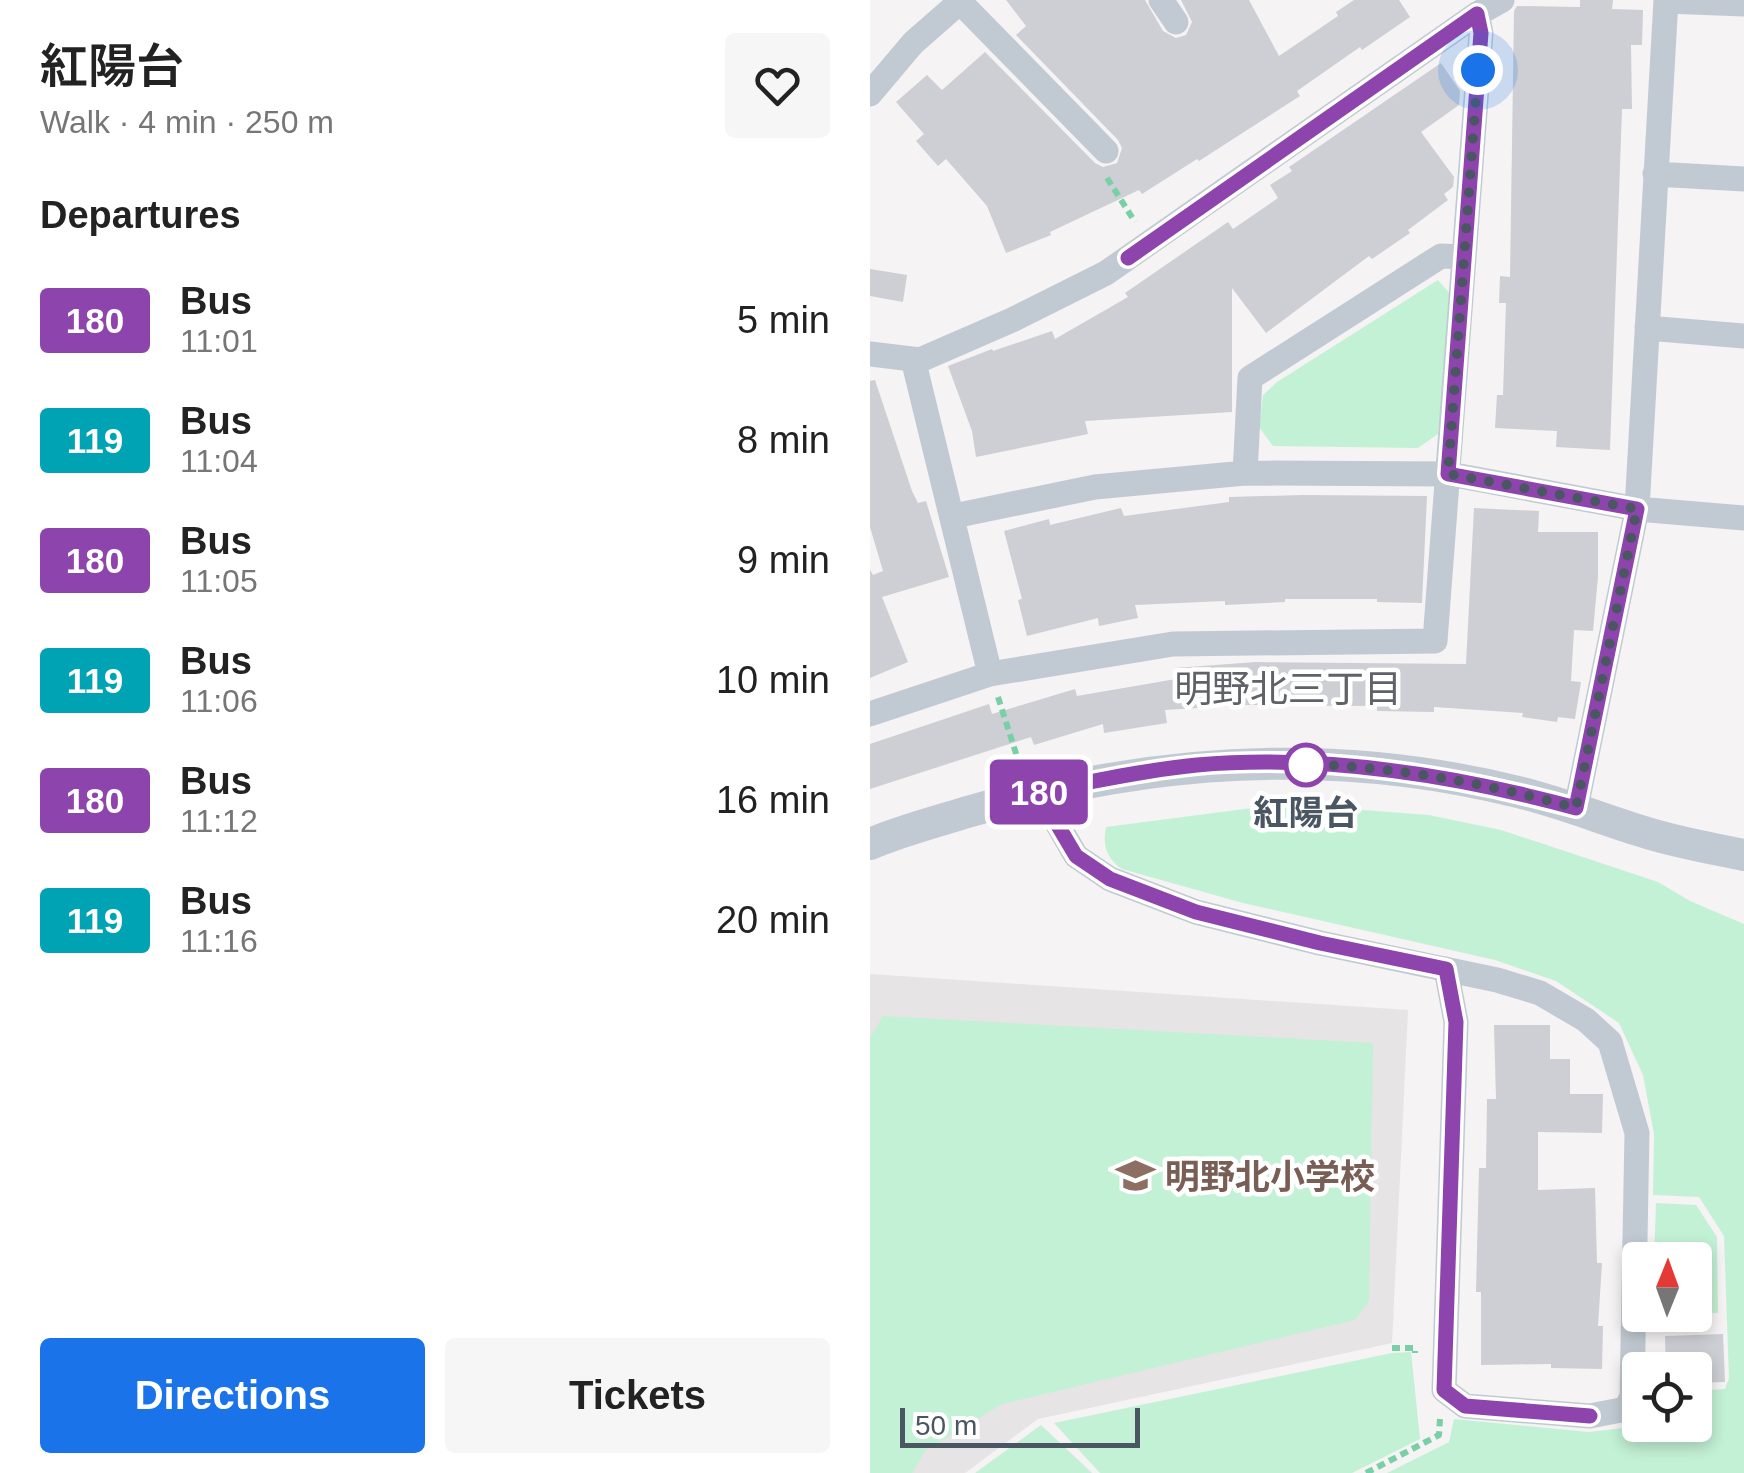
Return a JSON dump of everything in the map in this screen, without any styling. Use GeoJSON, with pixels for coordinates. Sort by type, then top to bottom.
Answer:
{"type":"FeatureCollection","features":[{"type":"Feature","properties":{"kind":"street"},"geometry":{"type":"LineString","coordinates":[[1160,0],[1176,22]]}},
{"type":"Feature","properties":{"kind":"street"},"geometry":{"type":"LineString","coordinates":[[870,354],[920,360],[1106,273],[1502,0]]}},
{"type":"Feature","properties":{"kind":"street"},"geometry":{"type":"LineString","coordinates":[[1576,808],[1637,509],[1666,0],[1744,4]]}},
{"type":"Feature","properties":{"kind":"street"},"geometry":{"type":"LineString","coordinates":[[870,94],[913,43],[961,1],[1105,162]]}},
{"type":"Feature","properties":{"kind":"street"},"geometry":{"type":"LineString","coordinates":[[870,714],[990,674],[1173,644],[1436,640],[1481,33],[1477,14]]}},
{"type":"Feature","properties":{"kind":"street"},"geometry":{"type":"LineString","coordinates":[[1655,174],[1744,179]]}},
{"type":"Feature","properties":{"kind":"street"},"geometry":{"type":"LineString","coordinates":[[1244,473],[1250,378],[1441,256],[1464,257]]}},
{"type":"Feature","properties":{"kind":"street"},"geometry":{"type":"LineString","coordinates":[[1647,328],[1744,336]]}},
{"type":"Feature","properties":{"kind":"street"},"geometry":{"type":"LineString","coordinates":[[913,360],[990,674]]}},
{"type":"Feature","properties":{"kind":"street"},"geometry":{"type":"LineString","coordinates":[[954,516],[1096,486],[1244,473],[1448,474],[1637,509],[1744,518]]}},
{"type":"Feature","properties":{"kind":"street"},"geometry":{"type":"LineString","coordinates":[[870,844],[1030,782],[1198,765],[1278,764],[1365,768],[1516,791],[1644,833],[1744,855]]}},
{"type":"Feature","properties":{"kind":"street"},"geometry":{"type":"LineString","coordinates":[[1030,782],[1076,856],[1110,879],[1196,912],[1446,969],[1540,993],[1586,1020],[1610,1042],[1637,1133],[1632,1396],[1626,1410],[1590,1416],[1465,1406],[1444,1390],[1456,1022],[1446,969]]}},
{"type":"Feature","properties":{"kind":"path"},"geometry":{"type":"LineString","coordinates":[[1105,162],[1149,244]]}},
{"type":"Feature","properties":{"kind":"path"},"geometry":{"type":"LineString","coordinates":[[990,674],[1030,782]]}},
{"type":"Feature","properties":{"kind":"path"},"geometry":{"type":"LineString","coordinates":[[1366,1473],[1439,1435]]}},
{"type":"Feature","properties":{"kind":"shaded area","name":"明野北小学校"},"geometry":{"type":"Polygon","coordinates":[[[870,974],[1408,1010],[1392,1343],[1038,1419],[965,1473],[870,1473],[870,974]]]}},
{"type":"Feature","properties":{"kind":"green space"},"geometry":{"type":"Polygon","coordinates":[[[1438,280],[1452,296],[1438,434],[1418,448],[1273,446],[1259,427],[1263,395],[1277,382],[1438,280]]]}},
{"type":"Feature","properties":{"kind":"green space"},"geometry":{"type":"Polygon","coordinates":[[[1260,807],[1324,807],[1429,815],[1501,830],[1658,882],[1690,901],[1744,924],[1744,1473],[1387,1473],[1449,1442],[1454,1419],[1589,1432],[1622,1428],[1622,1442],[1712,1442],[1712,1390],[1725,1389],[1729,1378],[1724,1236],[1699,1197],[1653,1195],[1654,1134],[1643,1075],[1619,1023],[1556,981],[1495,960],[1243,903],[1122,869],[1105,846],[1106,827],[1260,807]]]}},
{"type":"Feature","properties":{"kind":"green space","name":"明野北小学校"},"geometry":{"type":"Polygon","coordinates":[[[883,1016],[1373,1043],[1369,1301],[1355,1320],[1002,1404],[926,1450],[912,1473],[870,1473],[870,1038],[883,1016]]]}},
{"type":"Feature","properties":{"kind":"green space"},"geometry":{"type":"Polygon","coordinates":[[[1656,1203],[1696,1205],[1717,1237],[1718,1313],[1712,1313],[1712,1242],[1655,1242],[1656,1203]]]}},
{"type":"Feature","properties":{"kind":"green space"},"geometry":{"type":"Polygon","coordinates":[[[1411,1352],[1420,1439],[1352,1473],[1100,1473],[1054,1423],[1392,1353],[1411,1352]]]}},
{"type":"Feature","properties":{"kind":"green space"},"geometry":{"type":"Polygon","coordinates":[[[1041,1425],[1092,1473],[975,1473],[1041,1425]]]}},
{"type":"Feature","properties":{"kind":"building"},"geometry":{"type":"Polygon","coordinates":[[[1006,0],[1145,0],[1163,31],[1176,38],[1186,35],[1192,22],[1181,0],[1249,0],[1279,56],[1338,16],[1336,12],[1354,0],[1399,0],[1410,17],[1362,50],[1360,47],[1297,91],[1300,96],[1199,161],[1142,194],[1139,190],[1006,253],[987,206],[946,159],[938,166],[916,141],[924,134],[896,102],[927,75],[942,90],[985,52],[1095,163],[1103,167],[1117,163],[1122,148],[1016,35],[1026,26],[1006,0]]]}},
{"type":"Feature","properties":{"kind":"building"},"geometry":{"type":"Polygon","coordinates":[[[1580,0],[1613,0],[1612,9],[1643,10],[1642,45],[1631,45],[1632,109],[1622,109],[1610,450],[1556,447],[1557,431],[1495,428],[1497,395],[1503,395],[1506,303],[1499,303],[1500,276],[1510,277],[1514,11],[1517,6],[1580,7],[1580,0]]]}},
{"type":"Feature","properties":{"kind":"building"},"geometry":{"type":"Polygon","coordinates":[[[1441,63],[1460,91],[1459,105],[1421,132],[1454,177],[1453,187],[1444,194],[1448,200],[1408,230],[1410,233],[1372,259],[1369,256],[1266,333],[1232,288],[1232,412],[1085,421],[1088,434],[976,457],[972,431],[948,366],[1052,331],[1055,339],[1128,297],[1125,293],[1228,222],[1233,229],[1278,198],[1270,185],[1292,171],[1289,167],[1441,63]]]}},
{"type":"Feature","properties":{"kind":"building"},"geometry":{"type":"Polygon","coordinates":[[[870,269],[907,275],[903,302],[870,296],[870,269]]]}},
{"type":"Feature","properties":{"kind":"building"},"geometry":{"type":"Polygon","coordinates":[[[875,380],[912,491],[918,503],[926,501],[949,577],[882,597],[908,662],[870,678],[870,570],[873,575],[883,571],[870,527],[870,381],[875,380]]]}},
{"type":"Feature","properties":{"kind":"building"},"geometry":{"type":"Polygon","coordinates":[[[1427,496],[1422,603],[1285,599],[1225,605],[1225,601],[1135,605],[1138,618],[1099,626],[1098,618],[1027,636],[1018,600],[1022,599],[1004,531],[1049,519],[1050,525],[1121,508],[1124,516],[1229,502],[1229,497],[1427,496]]]}},
{"type":"Feature","properties":{"kind":"building"},"geometry":{"type":"Polygon","coordinates":[[[1474,508],[1539,511],[1538,532],[1598,532],[1593,631],[1574,630],[1571,681],[1581,682],[1575,719],[1558,717],[1557,722],[1522,717],[1523,713],[1434,707],[1434,712],[1377,711],[1377,706],[1246,705],[1165,710],[1167,723],[1104,733],[1103,724],[1034,745],[1031,737],[870,789],[870,744],[989,704],[992,714],[1075,689],[1077,696],[1176,679],[1175,668],[1256,662],[1466,664],[1474,508]]]}},
{"type":"Feature","properties":{"kind":"building"},"geometry":{"type":"Polygon","coordinates":[[[1494,1025],[1550,1025],[1550,1059],[1570,1059],[1570,1094],[1603,1094],[1602,1133],[1538,1132],[1538,1190],[1595,1188],[1597,1263],[1602,1263],[1598,1326],[1603,1326],[1602,1369],[1551,1368],[1551,1364],[1481,1365],[1481,1292],[1476,1292],[1479,1168],[1486,1168],[1487,1099],[1496,1099],[1494,1025]]]}},
{"type":"Feature","properties":{"kind":"building"},"geometry":{"type":"Polygon","coordinates":[[[1723,1334],[1725,1382],[1712,1382],[1712,1352],[1665,1352],[1665,1336],[1723,1334]]]}},
{"type":"Feature","properties":{"kind":"bus line","name":"180"},"geometry":{"type":"LineString","coordinates":[[1128,258],[1477,14],[1481,33],[1448,474],[1637,509],[1576,808],[1448,778],[1365,768],[1278,764],[1198,765],[1038,792],[1076,856],[1110,879],[1196,912],[1446,969],[1456,1022],[1444,1390],[1465,1406],[1590,1416]]}},
{"type":"Feature","properties":{"kind":"place","name":"紅陽台"},"geometry":{"type":"Point","coordinates":[1306,765]}},
{"type":"Feature","properties":{"kind":"place","name":"明野北小学校"},"geometry":{"type":"Point","coordinates":[1135,1176]}},
{"type":"Feature","properties":{"kind":"district","name":"明野北三丁目"},"geometry":{"type":"Point","coordinates":[1288,689]}},
{"type":"Feature","properties":{"kind":"route"},"geometry":{"type":"LineString","coordinates":[[1306,765],[1302,764],[1448,778],[1576,808],[1637,509],[1448,474],[1478,70]]}}]}
